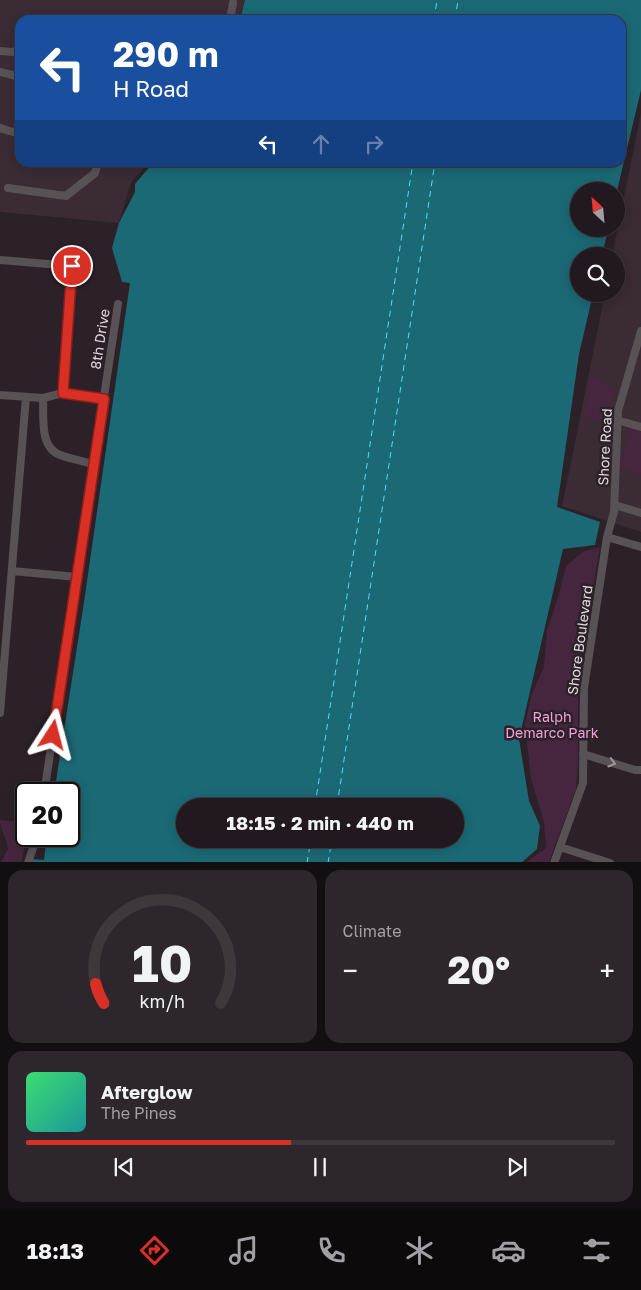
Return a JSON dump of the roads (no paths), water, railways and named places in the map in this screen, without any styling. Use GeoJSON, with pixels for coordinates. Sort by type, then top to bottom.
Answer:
{"type":"FeatureCollection","features":[{"type":"Feature","properties":{"kind":"street"},"geometry":{"type":"LineString","coordinates":[[231,15],[233,3]]}},
{"type":"Feature","properties":{"kind":"street"},"geometry":{"type":"LineString","coordinates":[[0,51],[15,51]]}},
{"type":"Feature","properties":{"kind":"street"},"geometry":{"type":"LineString","coordinates":[[0,72],[15,76]]}},
{"type":"Feature","properties":{"kind":"street"},"geometry":{"type":"LineString","coordinates":[[0,128],[15,133]]}},
{"type":"Feature","properties":{"kind":"street"},"geometry":{"type":"LineString","coordinates":[[8,188],[66,196],[95,174],[97,167]]}},
{"type":"Feature","properties":{"kind":"street"},"geometry":{"type":"LineString","coordinates":[[0,260],[72,266],[63,393]]}},
{"type":"Feature","properties":{"kind":"street","name":"8th Drive"},"geometry":{"type":"LineString","coordinates":[[46,782],[118,304]]}},
{"type":"Feature","properties":{"kind":"street","name":"Shore Road"},"geometry":{"type":"LineString","coordinates":[[607,536],[614,512],[618,411],[641,331]]}},
{"type":"Feature","properties":{"kind":"street"},"geometry":{"type":"LineString","coordinates":[[0,395],[43,398],[63,393],[104,399]]}},
{"type":"Feature","properties":{"kind":"street"},"geometry":{"type":"LineString","coordinates":[[0,713],[26,397]]}},
{"type":"Feature","properties":{"kind":"street"},"geometry":{"type":"LineString","coordinates":[[43,398],[45,435],[50,449],[58,454],[94,464]]}},
{"type":"Feature","properties":{"kind":"street"},"geometry":{"type":"LineString","coordinates":[[617,420],[641,427]]}},
{"type":"Feature","properties":{"kind":"street"},"geometry":{"type":"LineString","coordinates":[[614,505],[641,513]]}},
{"type":"Feature","properties":{"kind":"street"},"geometry":{"type":"LineString","coordinates":[[607,536],[641,547]]}},
{"type":"Feature","properties":{"kind":"street","name":"Shore Boulevard"},"geometry":{"type":"LineString","coordinates":[[554,862],[583,783],[584,688],[607,536]]}},
{"type":"Feature","properties":{"kind":"street"},"geometry":{"type":"LineString","coordinates":[[12,571],[77,577]]}},
{"type":"Feature","properties":{"kind":"street"},"geometry":{"type":"LineString","coordinates":[[583,754],[635,770],[641,770]]}},
{"type":"Feature","properties":{"kind":"street"},"geometry":{"type":"LineString","coordinates":[[28,862],[34,847]]}},
{"type":"Feature","properties":{"kind":"street"},"geometry":{"type":"LineString","coordinates":[[560,847],[610,862]]}},
{"type":"Feature","properties":{"kind":"water"},"geometry":{"type":"Polygon","coordinates":[[[245,0],[641,0],[641,90],[626,153],[626,15],[241,15],[245,0]]]}},
{"type":"Feature","properties":{"kind":"water"},"geometry":{"type":"Polygon","coordinates":[[[150,167],[623,167],[619,182],[570,182],[570,238],[606,238],[604,247],[570,247],[570,302],[591,302],[579,354],[557,507],[600,522],[595,545],[563,549],[519,739],[529,801],[540,826],[537,849],[522,862],[31,862],[31,859],[44,860],[46,847],[80,847],[80,782],[56,782],[130,283],[122,282],[112,248],[119,223],[135,192],[135,184],[150,167]]]}},
{"type":"Feature","properties":{"kind":"park label","name":"Ralph Demarco Park"},"geometry":{"type":"Point","coordinates":[552,726]}}]}
